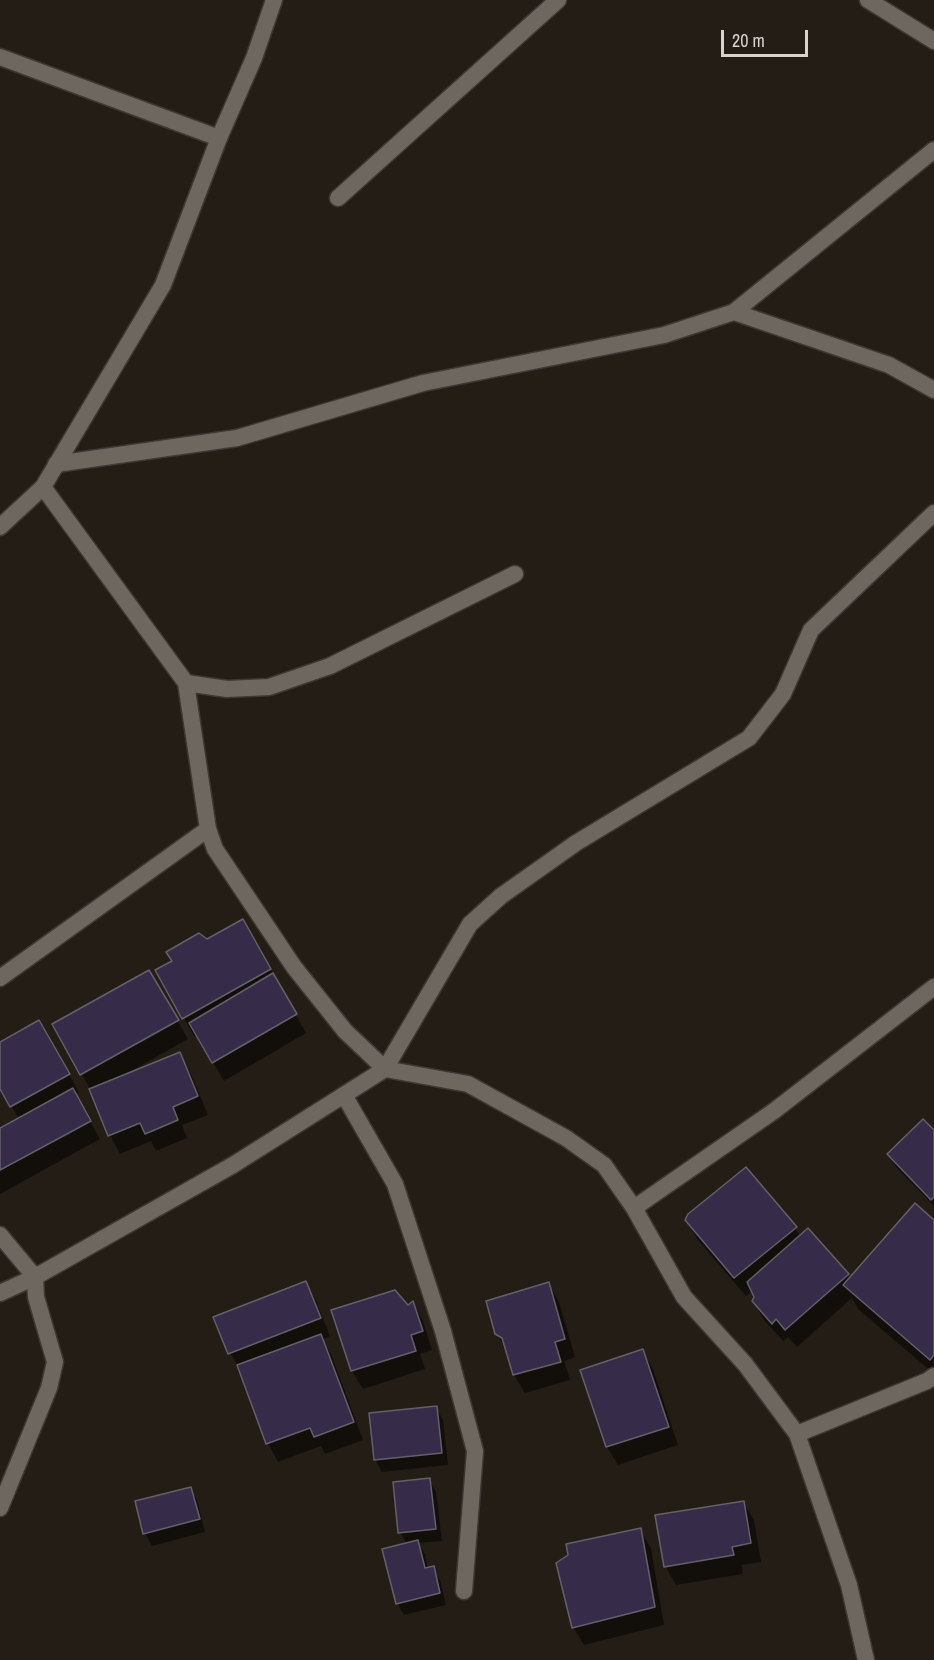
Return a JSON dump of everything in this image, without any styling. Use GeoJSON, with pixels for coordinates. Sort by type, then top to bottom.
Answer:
{"type":"FeatureCollection","features":[{"type":"Feature","properties":{"kind":"street"},"geometry":{"type":"LineString","coordinates":[[0,527],[44,488],[163,285],[219,138],[254,58],[274,0]]}},
{"type":"Feature","properties":{"kind":"street"},"geometry":{"type":"LineString","coordinates":[[338,198],[558,0]]}},
{"type":"Feature","properties":{"kind":"street"},"geometry":{"type":"LineString","coordinates":[[868,0],[934,41]]}},
{"type":"Feature","properties":{"kind":"street"},"geometry":{"type":"LineString","coordinates":[[0,57],[219,138]]}},
{"type":"Feature","properties":{"kind":"street"},"geometry":{"type":"LineString","coordinates":[[56,464],[237,438],[423,383],[664,335],[734,312],[934,150]]}},
{"type":"Feature","properties":{"kind":"street"},"geometry":{"type":"LineString","coordinates":[[734,312],[889,365],[934,390]]}},
{"type":"Feature","properties":{"kind":"street"},"geometry":{"type":"LineString","coordinates":[[44,488],[186,683],[208,829],[215,849],[294,967],[345,1031],[385,1069],[468,1084],[566,1138],[604,1165],[634,1208],[684,1297],[745,1364],[797,1434],[849,1585],[866,1660]]}},
{"type":"Feature","properties":{"kind":"street"},"geometry":{"type":"LineString","coordinates":[[0,1293],[35,1276],[233,1165],[385,1069],[470,924],[501,896],[576,843],[749,738],[783,694],[811,630],[934,513]]}},
{"type":"Feature","properties":{"kind":"street"},"geometry":{"type":"LineString","coordinates":[[186,683],[227,689],[269,687],[330,666],[515,574]]}},
{"type":"Feature","properties":{"kind":"street"},"geometry":{"type":"LineString","coordinates":[[0,978],[208,829]]}},
{"type":"Feature","properties":{"kind":"street"},"geometry":{"type":"LineString","coordinates":[[634,1208],[774,1111],[934,987]]}},
{"type":"Feature","properties":{"kind":"street"},"geometry":{"type":"LineString","coordinates":[[344,1095],[395,1184],[443,1331],[475,1451],[464,1591]]}},
{"type":"Feature","properties":{"kind":"street"},"geometry":{"type":"LineString","coordinates":[[0,1235],[35,1276],[36,1297],[55,1362],[49,1388],[0,1508]]}},
{"type":"Feature","properties":{"kind":"street"},"geometry":{"type":"LineString","coordinates":[[797,1434],[927,1381],[934,1376]]}},
{"type":"Feature","properties":{"kind":"building"},"geometry":{"type":"Polygon","coordinates":[[[243,919],[271,969],[182,1019],[155,970],[172,961],[166,952],[199,933],[207,939],[243,919]]]}},
{"type":"Feature","properties":{"kind":"building"},"geometry":{"type":"Polygon","coordinates":[[[149,970],[179,1020],[80,1075],[52,1024],[149,970]]]}},
{"type":"Feature","properties":{"kind":"building"},"geometry":{"type":"Polygon","coordinates":[[[273,973],[297,1014],[212,1063],[189,1023],[273,973]]]}},
{"type":"Feature","properties":{"kind":"building"},"geometry":{"type":"Polygon","coordinates":[[[39,1020],[70,1074],[10,1107],[0,1089],[0,1042],[39,1020]]]}},
{"type":"Feature","properties":{"kind":"building"},"geometry":{"type":"Polygon","coordinates":[[[180,1052],[198,1096],[173,1107],[178,1120],[145,1134],[140,1123],[108,1136],[89,1089],[180,1052]]]}},
{"type":"Feature","properties":{"kind":"building"},"geometry":{"type":"Polygon","coordinates":[[[73,1088],[91,1121],[0,1170],[0,1128],[73,1088]]]}},
{"type":"Feature","properties":{"kind":"building"},"geometry":{"type":"Polygon","coordinates":[[[923,1119],[934,1130],[934,1197],[931,1200],[887,1154],[923,1119]]]}},
{"type":"Feature","properties":{"kind":"building"},"geometry":{"type":"Polygon","coordinates":[[[746,1167],[797,1227],[734,1278],[685,1220],[688,1214],[746,1167]]]}},
{"type":"Feature","properties":{"kind":"building"},"geometry":{"type":"Polygon","coordinates":[[[915,1203],[934,1220],[934,1355],[930,1360],[843,1285],[915,1203]]]}},
{"type":"Feature","properties":{"kind":"building"},"geometry":{"type":"Polygon","coordinates":[[[808,1228],[849,1274],[785,1330],[776,1319],[772,1324],[752,1301],[754,1297],[747,1282],[808,1228]]]}},
{"type":"Feature","properties":{"kind":"building"},"geometry":{"type":"Polygon","coordinates":[[[306,1281],[321,1318],[228,1354],[213,1317],[306,1281]]]}},
{"type":"Feature","properties":{"kind":"building"},"geometry":{"type":"Polygon","coordinates":[[[549,1282],[565,1339],[555,1342],[561,1362],[513,1375],[502,1338],[495,1334],[486,1301],[549,1282]]]}},
{"type":"Feature","properties":{"kind":"building"},"geometry":{"type":"Polygon","coordinates":[[[395,1290],[408,1305],[413,1301],[423,1331],[411,1335],[416,1351],[351,1371],[331,1310],[395,1290]]]}},
{"type":"Feature","properties":{"kind":"building"},"geometry":{"type":"Polygon","coordinates":[[[321,1334],[354,1422],[314,1437],[310,1428],[266,1444],[237,1365],[321,1334]]]}},
{"type":"Feature","properties":{"kind":"building"},"geometry":{"type":"Polygon","coordinates":[[[643,1349],[669,1427],[606,1447],[580,1370],[643,1349]]]}},
{"type":"Feature","properties":{"kind":"building"},"geometry":{"type":"Polygon","coordinates":[[[437,1406],[442,1453],[374,1460],[369,1413],[437,1406]]]}},
{"type":"Feature","properties":{"kind":"building"},"geometry":{"type":"Polygon","coordinates":[[[430,1478],[436,1529],[398,1533],[393,1482],[430,1478]]]}},
{"type":"Feature","properties":{"kind":"building"},"geometry":{"type":"Polygon","coordinates":[[[191,1487],[200,1519],[143,1534],[135,1501],[191,1487]]]}},
{"type":"Feature","properties":{"kind":"building"},"geometry":{"type":"Polygon","coordinates":[[[744,1501],[751,1543],[732,1547],[734,1555],[664,1567],[655,1515],[744,1501]]]}},
{"type":"Feature","properties":{"kind":"building"},"geometry":{"type":"Polygon","coordinates":[[[641,1528],[655,1607],[572,1628],[556,1563],[568,1555],[566,1544],[641,1528]]]}},
{"type":"Feature","properties":{"kind":"building"},"geometry":{"type":"Polygon","coordinates":[[[418,1540],[425,1568],[434,1566],[440,1593],[396,1604],[382,1549],[418,1540]]]}}]}
